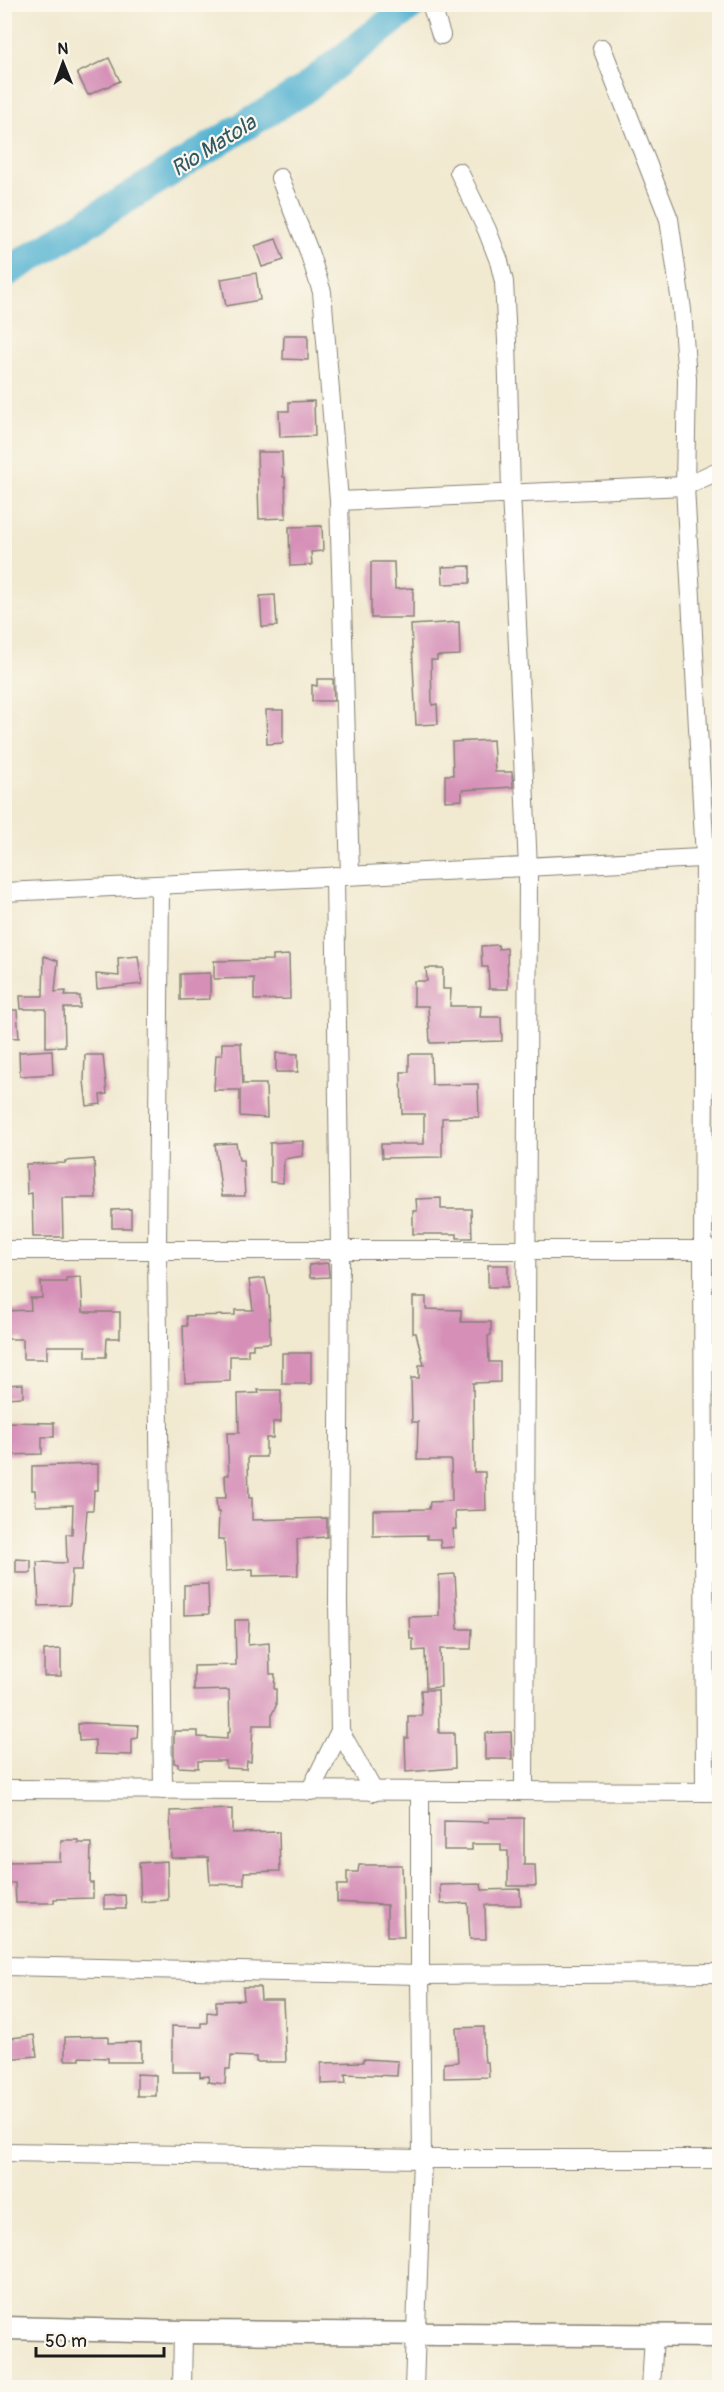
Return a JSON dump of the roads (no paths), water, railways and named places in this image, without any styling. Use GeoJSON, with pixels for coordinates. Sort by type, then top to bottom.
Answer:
{"type":"FeatureCollection","features":[{"type":"Feature","properties":{"kind":"street"},"geometry":{"type":"LineString","coordinates":[[431,4],[441,35]]}},
{"type":"Feature","properties":{"kind":"street"},"geometry":{"type":"LineString","coordinates":[[4,1789],[712,1792],[712,857],[686,486],[687,379],[682,310],[669,219],[602,48]]}},
{"type":"Feature","properties":{"kind":"street"},"geometry":{"type":"LineString","coordinates":[[459,172],[487,230],[504,282],[528,868],[524,1790]]}},
{"type":"Feature","properties":{"kind":"street"},"geometry":{"type":"LineString","coordinates":[[280,178],[322,292],[339,501],[343,875],[338,1603],[340,1731],[310,1791]]}},
{"type":"Feature","properties":{"kind":"street"},"geometry":{"type":"LineString","coordinates":[[339,501],[686,486],[720,471]]}},
{"type":"Feature","properties":{"kind":"street"},"geometry":{"type":"LineString","coordinates":[[4,892],[528,868],[712,857]]}},
{"type":"Feature","properties":{"kind":"street"},"geometry":{"type":"LineString","coordinates":[[160,885],[157,1250],[163,1791]]}},
{"type":"Feature","properties":{"kind":"street"},"geometry":{"type":"LineString","coordinates":[[4,1250],[711,1250]]}},
{"type":"Feature","properties":{"kind":"street"},"geometry":{"type":"LineString","coordinates":[[340,1731],[374,1792]]}},
{"type":"Feature","properties":{"kind":"street"},"geometry":{"type":"LineString","coordinates":[[414,2388],[423,2159],[420,1791]]}},
{"type":"Feature","properties":{"kind":"street"},"geometry":{"type":"LineString","coordinates":[[4,1966],[420,1975],[720,1973]]}},
{"type":"Feature","properties":{"kind":"street"},"geometry":{"type":"LineString","coordinates":[[4,2152],[423,2159],[720,2159]]}},
{"type":"Feature","properties":{"kind":"street"},"geometry":{"type":"LineString","coordinates":[[4,2328],[183,2332],[720,2336]]}},
{"type":"Feature","properties":{"kind":"street"},"geometry":{"type":"LineString","coordinates":[[182,2388],[183,2332]]}},
{"type":"Feature","properties":{"kind":"street"},"geometry":{"type":"LineString","coordinates":[[651,2388],[654,2336]]}},
{"type":"Feature","properties":{"kind":"waterway","name":"Rio Matola"},"geometry":{"type":"LineString","coordinates":[[4,274],[303,90],[413,4]]}}]}
